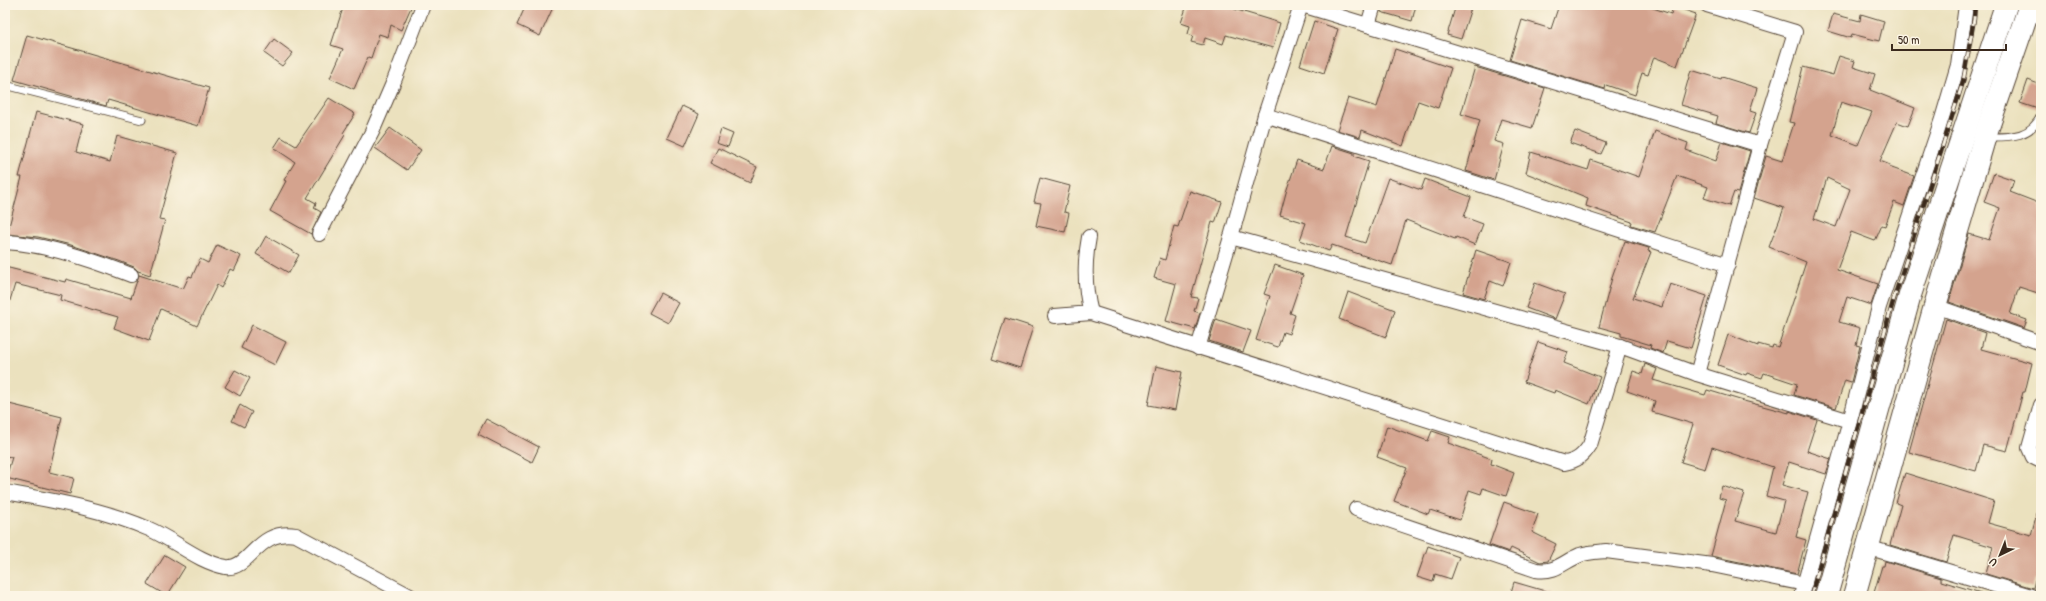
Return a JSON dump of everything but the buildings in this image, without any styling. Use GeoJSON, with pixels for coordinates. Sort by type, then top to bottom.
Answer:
{"type":"FeatureCollection","features":[{"type":"Feature","properties":{"kind":"highway"},"geometry":{"type":"LineString","coordinates":[[1826,596],[1910,295],[2006,5]]}},
{"type":"Feature","properties":{"kind":"highway"},"geometry":{"type":"LineString","coordinates":[[1854,596],[1935,306],[1985,136],[2033,12]]}},
{"type":"Feature","properties":{"kind":"street"},"geometry":{"type":"LineString","coordinates":[[319,234],[372,132],[394,81],[423,5]]}},
{"type":"Feature","properties":{"kind":"street"},"geometry":{"type":"LineString","coordinates":[[1198,348],[1232,237],[1265,116],[1301,5],[1760,146]]}},
{"type":"Feature","properties":{"kind":"street"},"geometry":{"type":"LineString","coordinates":[[1368,25],[1374,5]]}},
{"type":"Feature","properties":{"kind":"street"},"geometry":{"type":"LineString","coordinates":[[1697,374],[1760,146],[1795,32],[1707,5]]}},
{"type":"Feature","properties":{"kind":"street"},"geometry":{"type":"LineString","coordinates":[[1356,509],[1536,570],[1553,570],[1591,552],[1606,551],[1712,565],[1803,590],[1850,421],[1878,307],[1942,119],[1958,65],[1966,5]]}},
{"type":"Feature","properties":{"kind":"street"},"geometry":{"type":"LineString","coordinates":[[1265,116],[1728,265]]}},
{"type":"Feature","properties":{"kind":"street"},"geometry":{"type":"LineString","coordinates":[[1089,237],[1085,270],[1085,290],[1091,313]]}},
{"type":"Feature","properties":{"kind":"street"},"geometry":{"type":"LineString","coordinates":[[1232,237],[1620,346],[1697,374],[1850,421]]}},
{"type":"Feature","properties":{"kind":"street"},"geometry":{"type":"LineString","coordinates":[[5,242],[30,246],[98,262],[131,274]]}},
{"type":"Feature","properties":{"kind":"street"},"geometry":{"type":"LineString","coordinates":[[1935,306],[2041,343]]}},
{"type":"Feature","properties":{"kind":"street"},"geometry":{"type":"LineString","coordinates":[[1055,316],[1091,313],[1198,348],[1564,462],[1576,461],[1590,445],[1620,346]]}},
{"type":"Feature","properties":{"kind":"street"},"geometry":{"type":"LineString","coordinates":[[2041,405],[2029,448],[2033,457],[2041,461]]}},
{"type":"Feature","properties":{"kind":"street"},"geometry":{"type":"LineString","coordinates":[[5,492],[106,514],[150,529],[201,558],[227,567],[238,565],[267,540],[277,534],[285,533],[296,535],[410,596]]}},
{"type":"Feature","properties":{"kind":"street"},"geometry":{"type":"LineString","coordinates":[[1868,547],[2030,596]]}},
{"type":"Feature","properties":{"kind":"lane"},"geometry":{"type":"LineString","coordinates":[[5,85],[142,120]]}},
{"type":"Feature","properties":{"kind":"lane"},"geometry":{"type":"LineString","coordinates":[[1985,136],[2014,137],[2026,132],[2038,121],[2041,115]]}},
{"type":"Feature","properties":{"kind":"railway"},"geometry":{"type":"LineString","coordinates":[[1811,596],[1894,298],[1963,82],[1975,5]]}}]}
